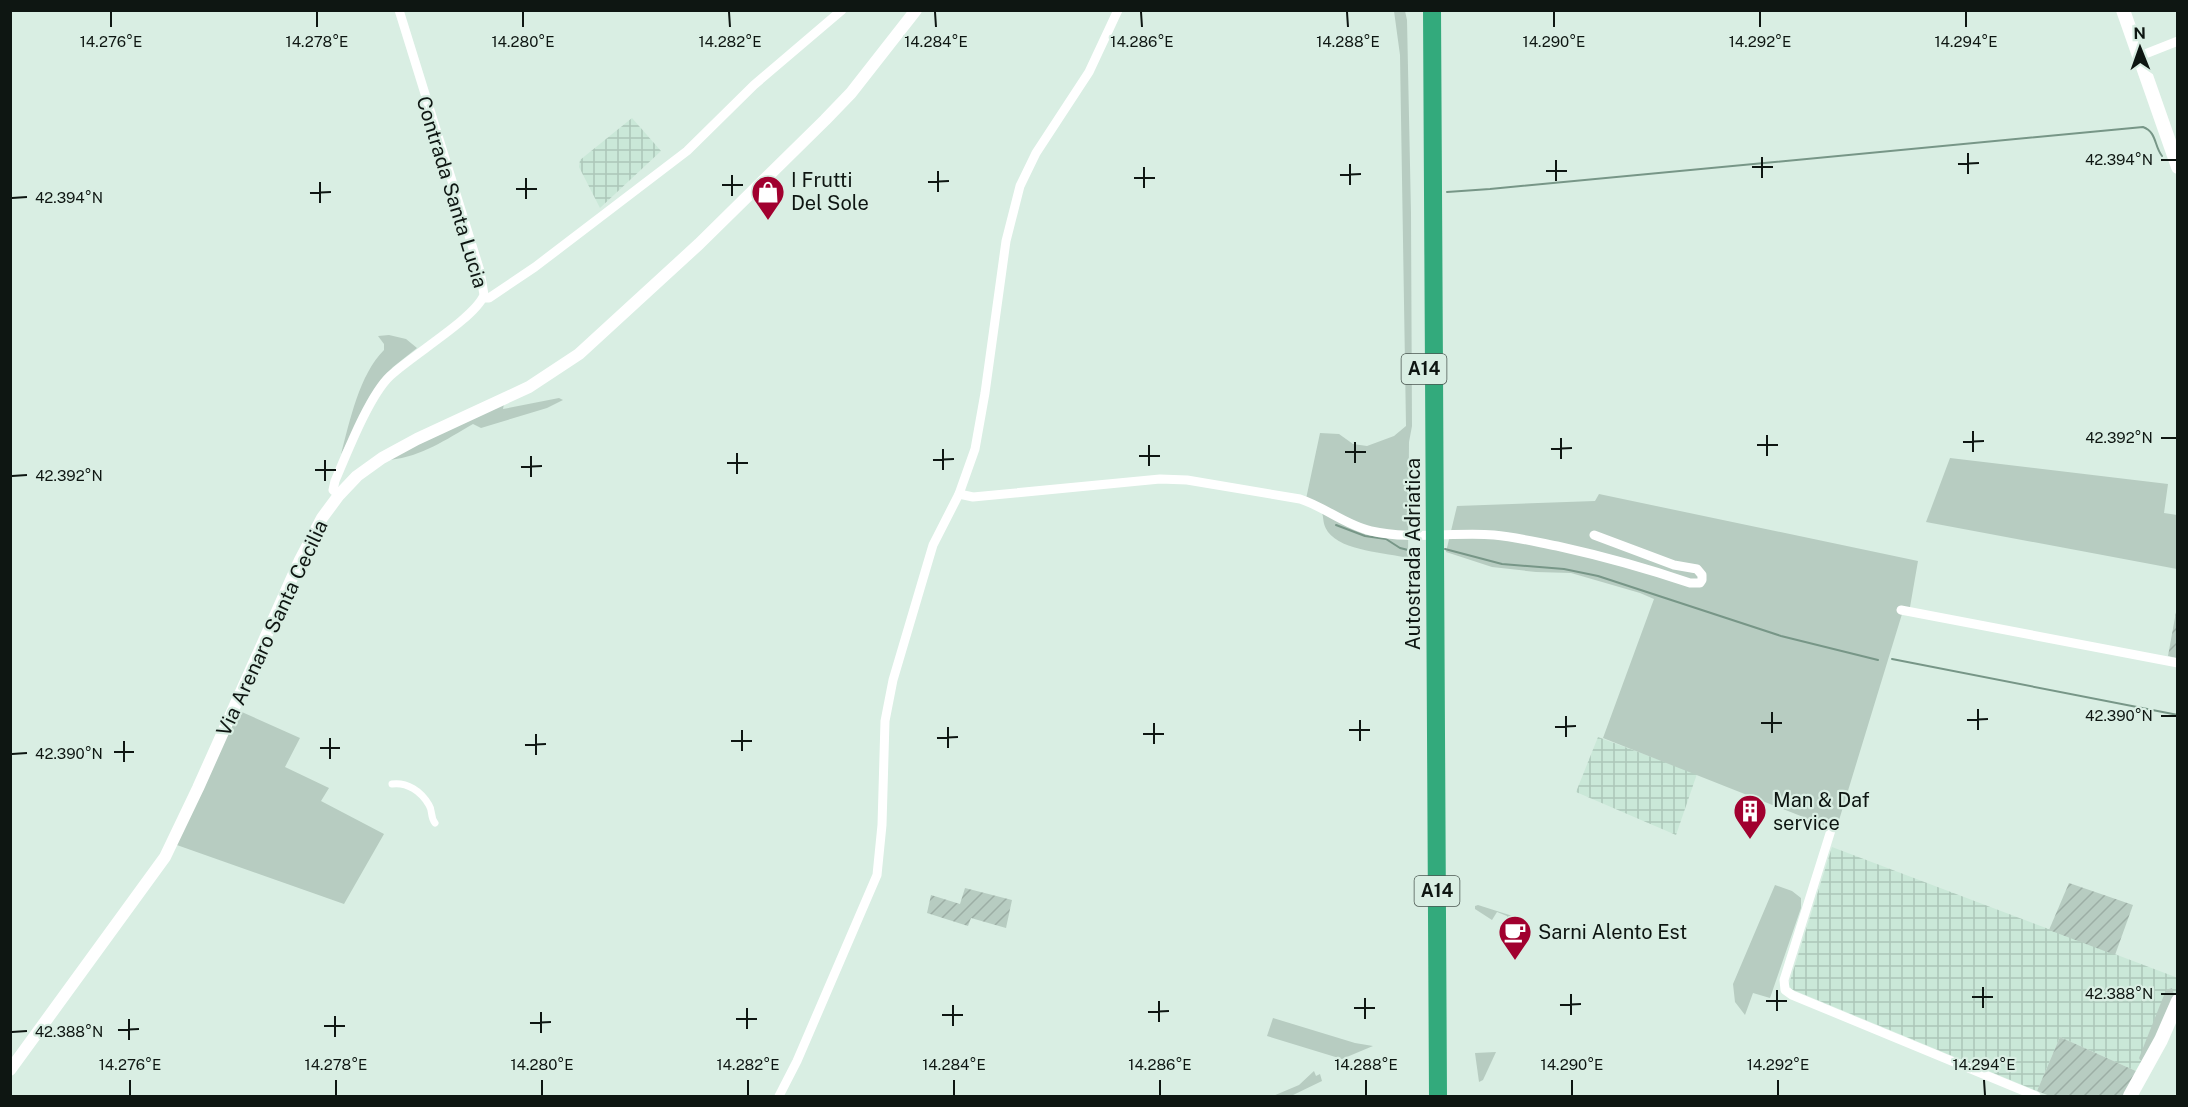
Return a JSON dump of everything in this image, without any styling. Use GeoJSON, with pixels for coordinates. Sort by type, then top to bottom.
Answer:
{"type":"FeatureCollection","features":[{"type":"Feature","properties":{"kind":"highway","name":"Autostrada Adriatica"},"geometry":{"type":"LineString","coordinates":[[1421,10],[1427,1096]]}},
{"type":"Feature","properties":{"kind":"highway","name":"Autostrada Adriatica"},"geometry":{"type":"LineString","coordinates":[[1432,10],[1438,1096]]}},
{"type":"Feature","properties":{"kind":"highway"},"geometry":{"type":"LineString","coordinates":[[1433,100],[1440,89],[1440,10]]}},
{"type":"Feature","properties":{"kind":"main road"},"geometry":{"type":"LineString","coordinates":[[2123,10],[2178,166]]}},
{"type":"Feature","properties":{"kind":"main road"},"geometry":{"type":"LineString","coordinates":[[2130,1096],[2161,1040],[2178,1001]]}},
{"type":"Feature","properties":{"kind":"street","name":"Contrada Santa Lucia"},"geometry":{"type":"LineString","coordinates":[[339,495],[333,490],[335,481],[382,386],[419,352],[474,310],[483,298],[480,271],[399,10]]}},
{"type":"Feature","properties":{"kind":"street"},"geometry":{"type":"LineString","coordinates":[[483,298],[489,298],[535,267],[687,151],[754,85],[842,10]]}},
{"type":"Feature","properties":{"kind":"street","name":"Via Arenaro Santa Cecilia"},"geometry":{"type":"LineString","coordinates":[[10,1071],[165,857],[300,560],[322,518],[339,495],[368,467],[393,451],[530,387],[579,354],[699,244],[825,120],[851,93],[916,10]]}},
{"type":"Feature","properties":{"kind":"street"},"geometry":{"type":"LineString","coordinates":[[778,1096],[797,1061],[877,875],[882,825],[885,721],[893,681],[933,545],[959,494],[975,449],[1006,241],[1020,186],[1036,153],[1089,72],[1118,10]]}},
{"type":"Feature","properties":{"kind":"street"},"geometry":{"type":"LineString","coordinates":[[2140,56],[2178,41]]}},
{"type":"Feature","properties":{"kind":"street"},"geometry":{"type":"LineString","coordinates":[[959,494],[973,497],[1160,479],[1187,480],[1300,499],[1354,526],[1370,531],[1517,538],[1594,554],[1690,583],[1700,583],[1702,580],[1702,575],[1697,569],[1674,565],[1594,535]]}},
{"type":"Feature","properties":{"kind":"street"},"geometry":{"type":"LineString","coordinates":[[1901,610],[2178,663]]}},
{"type":"Feature","properties":{"kind":"street"},"geometry":{"type":"LineString","coordinates":[[392,784],[409,785],[429,804],[435,823]]}},
{"type":"Feature","properties":{"kind":"street"},"geometry":{"type":"LineString","coordinates":[[1832,827],[1784,980],[1785,990],[1792,995],[2036,1096]]}},
{"type":"Feature","properties":{"kind":"shaded area"},"geometry":{"type":"Polygon","coordinates":[[[1394,11],[1405,11],[1407,20],[1412,426],[1409,442],[1408,558],[1365,550],[1343,543],[1328,532],[1319,507],[1306,499],[1320,433],[1339,434],[1353,444],[1367,446],[1394,436],[1406,426],[1400,55],[1394,11]]]}},
{"type":"Feature","properties":{"kind":"shaded area"},"geometry":{"type":"Polygon","coordinates":[[[632,118],[661,151],[600,208],[579,167],[580,160],[632,118]]]}},
{"type":"Feature","properties":{"kind":"shaded area"},"geometry":{"type":"Polygon","coordinates":[[[389,335],[406,339],[417,348],[393,367],[378,384],[341,454],[362,385],[375,360],[384,350],[384,344],[378,336],[389,335]]]}},
{"type":"Feature","properties":{"kind":"shaded area"},"geometry":{"type":"Polygon","coordinates":[[[559,398],[563,400],[547,408],[481,428],[473,424],[423,451],[390,460],[408,449],[504,404],[503,409],[559,398]]]}},
{"type":"Feature","properties":{"kind":"shaded area"},"geometry":{"type":"Polygon","coordinates":[[[1950,458],[2168,484],[2164,513],[2177,515],[2177,569],[1926,522],[1950,458]]]}},
{"type":"Feature","properties":{"kind":"shaded area"},"geometry":{"type":"Polygon","coordinates":[[[1599,494],[1918,561],[1910,607],[1902,614],[1836,830],[1603,738],[1654,599],[1571,573],[1492,567],[1446,552],[1457,506],[1595,501],[1599,494]]]}},
{"type":"Feature","properties":{"kind":"shaded area"},"geometry":{"type":"Polygon","coordinates":[[[2176,612],[2178,612],[2177,658],[2168,656],[2176,612]]]}},
{"type":"Feature","properties":{"kind":"shaded area"},"geometry":{"type":"Polygon","coordinates":[[[235,709],[300,738],[285,767],[329,788],[321,801],[384,834],[344,904],[174,844],[235,709]]]}},
{"type":"Feature","properties":{"kind":"shaded area"},"geometry":{"type":"Polygon","coordinates":[[[1598,737],[1697,774],[1676,835],[1576,792],[1598,737]]]}},
{"type":"Feature","properties":{"kind":"shaded area"},"geometry":{"type":"Polygon","coordinates":[[[1832,847],[2178,978],[2176,995],[2164,1027],[2138,1072],[2060,1037],[2037,1091],[1791,989],[1789,984],[1832,847]]]}},
{"type":"Feature","properties":{"kind":"shaded area"},"geometry":{"type":"Polygon","coordinates":[[[2069,883],[2133,905],[2115,955],[2049,930],[2069,883]]]}},
{"type":"Feature","properties":{"kind":"shaded area"},"geometry":{"type":"Polygon","coordinates":[[[1775,885],[1792,891],[1801,898],[1801,908],[1770,998],[1753,993],[1745,1015],[1735,1002],[1733,984],[1775,885]]]}},
{"type":"Feature","properties":{"kind":"shaded area"},"geometry":{"type":"Polygon","coordinates":[[[965,888],[1012,900],[1006,928],[971,918],[968,926],[927,913],[931,895],[960,904],[965,888]]]}},
{"type":"Feature","properties":{"kind":"shaded area"},"geometry":{"type":"Polygon","coordinates":[[[1478,905],[1522,919],[1528,929],[1508,927],[1507,916],[1497,912],[1492,920],[1475,909],[1478,905]]]}},
{"type":"Feature","properties":{"kind":"shaded area"},"geometry":{"type":"Polygon","coordinates":[[[2172,988],[2174,994],[2165,1020],[2142,1061],[2139,1058],[2166,990],[2172,988]]]}},
{"type":"Feature","properties":{"kind":"shaded area"},"geometry":{"type":"Polygon","coordinates":[[[1273,1018],[1355,1043],[1373,1046],[1342,1059],[1267,1036],[1273,1018]]]}},
{"type":"Feature","properties":{"kind":"shaded area"},"geometry":{"type":"Polygon","coordinates":[[[2060,1037],[2138,1072],[2125,1096],[2050,1096],[2037,1091],[2060,1037]]]}},
{"type":"Feature","properties":{"kind":"shaded area"},"geometry":{"type":"Polygon","coordinates":[[[1496,1052],[1483,1080],[1479,1082],[1475,1053],[1496,1052]]]}},
{"type":"Feature","properties":{"kind":"shaded area"},"geometry":{"type":"Polygon","coordinates":[[[1314,1071],[1316,1076],[1320,1074],[1322,1081],[1291,1096],[1273,1096],[1299,1085],[1314,1071]]]}},
{"type":"Feature","properties":{"kind":"waterway"},"geometry":{"type":"LineString","coordinates":[[1447,192],[2143,127],[2151,132],[2162,156]]}},
{"type":"Feature","properties":{"kind":"waterway"},"geometry":{"type":"LineString","coordinates":[[1336,525],[1365,536],[1386,539],[1400,548],[1412,551]]}},
{"type":"Feature","properties":{"kind":"waterway"},"geometry":{"type":"LineString","coordinates":[[1445,549],[1502,564],[1564,569],[1598,576],[1781,636],[1878,660]]}},
{"type":"Feature","properties":{"kind":"waterway"},"geometry":{"type":"LineString","coordinates":[[1892,659],[2178,715]]}},
{"type":"Feature","properties":{"kind":"place","name":"I Frutti Del Sole"},"geometry":{"type":"Point","coordinates":[768,221]}},
{"type":"Feature","properties":{"kind":"place","name":"Man & Daf service"},"geometry":{"type":"Point","coordinates":[1750,840]}},
{"type":"Feature","properties":{"kind":"place","name":"Sarni Alento Est"},"geometry":{"type":"Point","coordinates":[1515,961]}}]}
